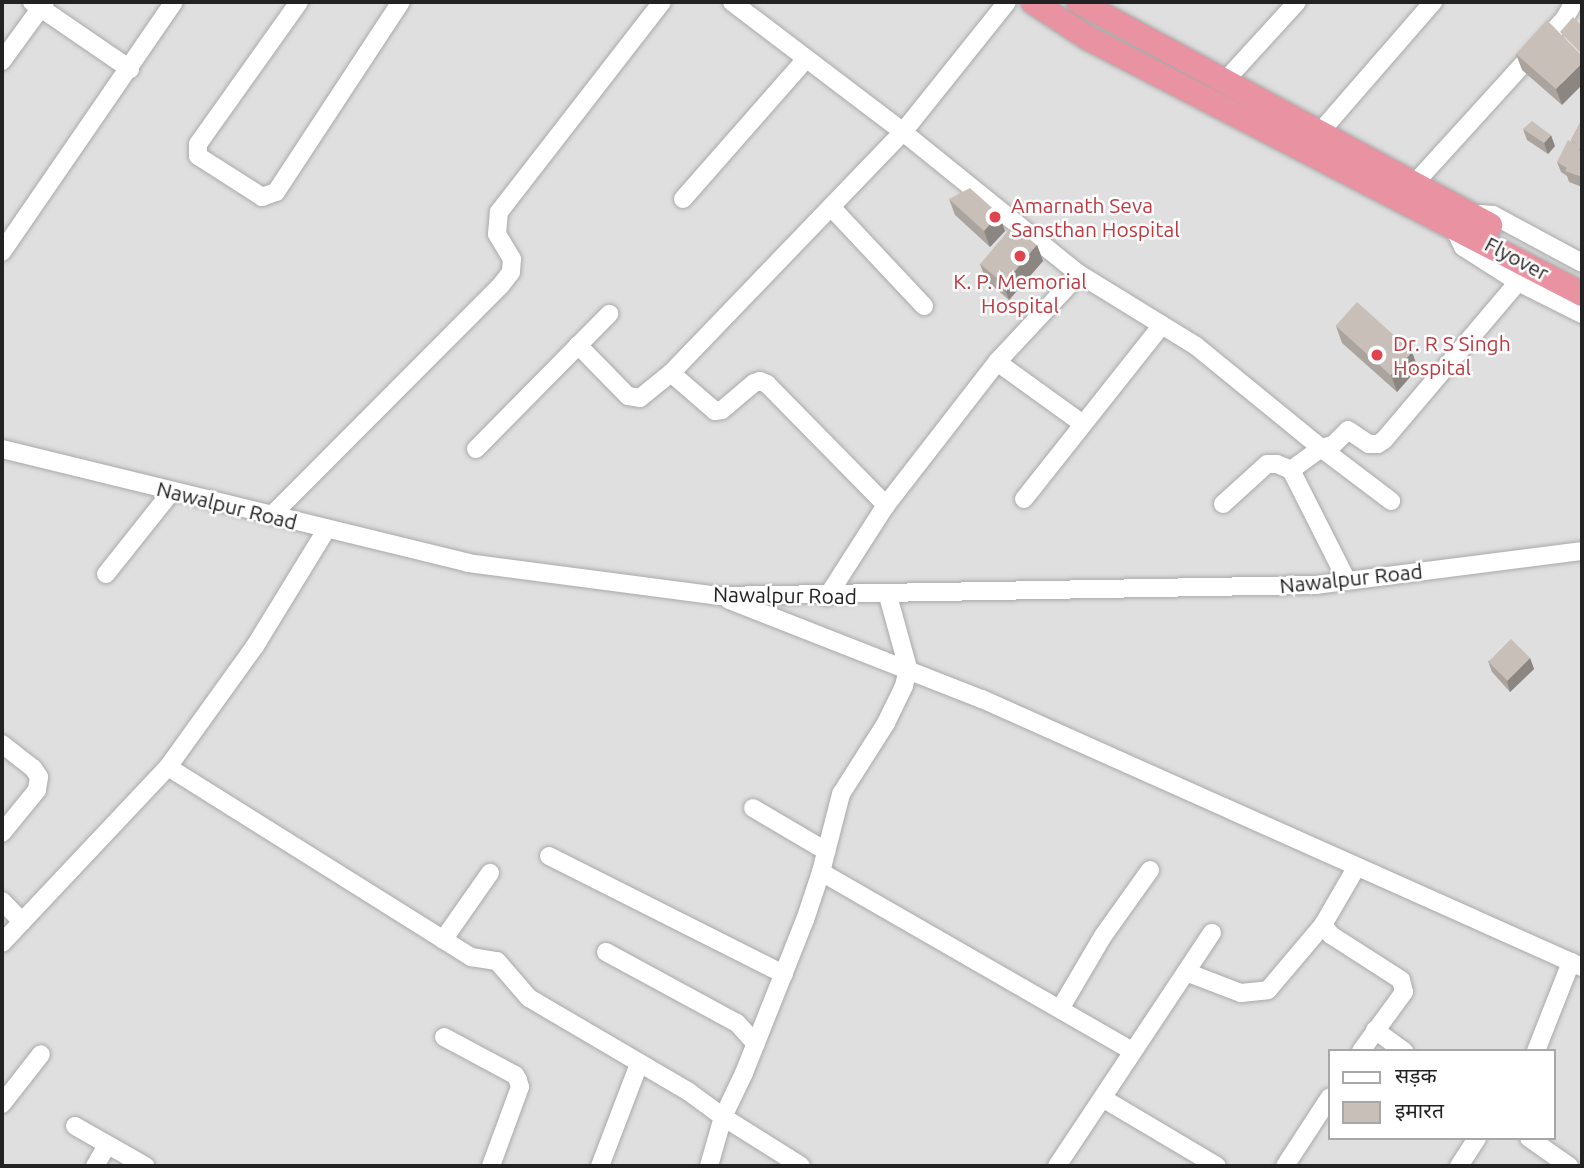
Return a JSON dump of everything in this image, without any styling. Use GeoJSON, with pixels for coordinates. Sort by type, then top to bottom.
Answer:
{"type":"FeatureCollection","features":[{"type":"Feature","properties":{"kind":"highway"},"geometry":{"type":"LineString","coordinates":[[1033,2],[1088,37],[1460,218]]}},
{"type":"Feature","properties":{"kind":"highway"},"geometry":{"type":"LineString","coordinates":[[1079,2],[1108,9],[1224,82],[1415,183],[1460,218]]}},
{"type":"Feature","properties":{"kind":"highway","name":"Flyover"},"geometry":{"type":"LineString","coordinates":[[1460,218],[1582,274]]}},
{"type":"Feature","properties":{"kind":"highway","name":"Flyover"},"geometry":{"type":"LineString","coordinates":[[1460,218],[1582,294]]}},
{"type":"Feature","properties":{"kind":"street"},"geometry":{"type":"LineString","coordinates":[[2,252],[174,2]]}},
{"type":"Feature","properties":{"kind":"street"},"geometry":{"type":"LineString","coordinates":[[299,2],[198,144],[198,156],[262,197],[276,192],[401,2]]}},
{"type":"Feature","properties":{"kind":"street"},"geometry":{"type":"LineString","coordinates":[[274,513],[511,272],[512,259],[497,234],[499,212],[662,2]]}},
{"type":"Feature","properties":{"kind":"street"},"geometry":{"type":"LineString","coordinates":[[732,2],[903,132],[1079,274],[1196,346],[1391,501]]}},
{"type":"Feature","properties":{"kind":"street"},"geometry":{"type":"LineString","coordinates":[[578,345],[635,399],[640,398],[671,373],[903,132],[1007,2]]}},
{"type":"Feature","properties":{"kind":"street"},"geometry":{"type":"LineString","coordinates":[[1224,82],[1297,2]]}},
{"type":"Feature","properties":{"kind":"street"},"geometry":{"type":"LineString","coordinates":[[1321,131],[1433,2]]}},
{"type":"Feature","properties":{"kind":"street"},"geometry":{"type":"LineString","coordinates":[[1415,183],[1565,18],[1574,2]]}},
{"type":"Feature","properties":{"kind":"street"},"geometry":{"type":"LineString","coordinates":[[2,61],[39,4],[130,69]]}},
{"type":"Feature","properties":{"kind":"street"},"geometry":{"type":"LineString","coordinates":[[683,199],[806,59]]}},
{"type":"Feature","properties":{"kind":"street"},"geometry":{"type":"LineString","coordinates":[[831,207],[925,306]]}},
{"type":"Feature","properties":{"kind":"street"},"geometry":{"type":"LineString","coordinates":[[1582,263],[1493,215],[1460,218],[1463,247],[1518,282],[1582,314]]}},
{"type":"Feature","properties":{"kind":"street"},"geometry":{"type":"LineString","coordinates":[[827,597],[886,505],[997,362],[1079,274]]}},
{"type":"Feature","properties":{"kind":"street"},"geometry":{"type":"LineString","coordinates":[[1291,470],[1321,448],[1333,445],[1348,430],[1370,444],[1378,444],[1384,440],[1518,282]]}},
{"type":"Feature","properties":{"kind":"street"},"geometry":{"type":"LineString","coordinates":[[476,449],[609,314]]}},
{"type":"Feature","properties":{"kind":"street"},"geometry":{"type":"LineString","coordinates":[[1024,499],[1162,325]]}},
{"type":"Feature","properties":{"kind":"street"},"geometry":{"type":"LineString","coordinates":[[997,362],[1083,425]]}},
{"type":"Feature","properties":{"kind":"street"},"geometry":{"type":"LineString","coordinates":[[671,373],[715,411],[722,410],[754,383],[760,381],[767,384],[886,505]]}},
{"type":"Feature","properties":{"kind":"street","name":"Nawalpur Road"},"geometry":{"type":"LineString","coordinates":[[2,449],[274,513],[326,530],[468,563],[719,596],[888,596],[1316,586],[1582,551]]}},
{"type":"Feature","properties":{"kind":"street"},"geometry":{"type":"LineString","coordinates":[[1223,505],[1267,464],[1277,464],[1291,470],[1348,581]]}},
{"type":"Feature","properties":{"kind":"street"},"geometry":{"type":"LineString","coordinates":[[106,574],[172,491]]}},
{"type":"Feature","properties":{"kind":"street"},"geometry":{"type":"LineString","coordinates":[[2,943],[168,767],[255,646],[326,530]]}},
{"type":"Feature","properties":{"kind":"street"},"geometry":{"type":"LineString","coordinates":[[719,596],[908,668],[1577,965],[1537,1049]]}},
{"type":"Feature","properties":{"kind":"street"},"geometry":{"type":"LineString","coordinates":[[709,1166],[723,1117],[784,974],[821,872],[841,794],[898,701],[908,668],[888,596]]}},
{"type":"Feature","properties":{"kind":"street"},"geometry":{"type":"LineString","coordinates":[[2,744],[33,768],[39,778],[37,790],[2,833]]}},
{"type":"Feature","properties":{"kind":"street"},"geometry":{"type":"LineString","coordinates":[[168,767],[471,957],[497,961],[528,998],[689,1092],[723,1117],[802,1166]]}},
{"type":"Feature","properties":{"kind":"street"},"geometry":{"type":"LineString","coordinates":[[753,808],[826,851]]}},
{"type":"Feature","properties":{"kind":"street"},"geometry":{"type":"LineString","coordinates":[[549,856],[784,974]]}},
{"type":"Feature","properties":{"kind":"street"},"geometry":{"type":"LineString","coordinates":[[1186,972],[1241,993],[1268,990],[1323,925],[1356,868]]}},
{"type":"Feature","properties":{"kind":"street"},"geometry":{"type":"LineString","coordinates":[[1060,1009],[1103,936],[1150,870]]}},
{"type":"Feature","properties":{"kind":"street"},"geometry":{"type":"LineString","coordinates":[[821,872],[1132,1051]]}},
{"type":"Feature","properties":{"kind":"street"},"geometry":{"type":"LineString","coordinates":[[443,940],[490,873]]}},
{"type":"Feature","properties":{"kind":"street"},"geometry":{"type":"LineString","coordinates":[[2,901],[22,922]]}},
{"type":"Feature","properties":{"kind":"street"},"geometry":{"type":"LineString","coordinates":[[1323,925],[1331,935],[1404,985],[1400,1000],[1362,1049]]}},
{"type":"Feature","properties":{"kind":"street"},"geometry":{"type":"LineString","coordinates":[[1057,1166],[1212,933]]}},
{"type":"Feature","properties":{"kind":"street"},"geometry":{"type":"LineString","coordinates":[[606,952],[737,1023],[756,1044]]}},
{"type":"Feature","properties":{"kind":"street"},"geometry":{"type":"LineString","coordinates":[[1375,1030],[1402,1049]]}},
{"type":"Feature","properties":{"kind":"street"},"geometry":{"type":"LineString","coordinates":[[444,1037],[515,1075],[518,1080],[520,1087],[491,1166]]}},
{"type":"Feature","properties":{"kind":"street"},"geometry":{"type":"LineString","coordinates":[[2,1104],[41,1054]]}},
{"type":"Feature","properties":{"kind":"street"},"geometry":{"type":"LineString","coordinates":[[600,1166],[639,1064]]}},
{"type":"Feature","properties":{"kind":"street"},"geometry":{"type":"LineString","coordinates":[[1104,1099],[1217,1166]]}},
{"type":"Feature","properties":{"kind":"street"},"geometry":{"type":"LineString","coordinates":[[1285,1166],[1328,1100]]}},
{"type":"Feature","properties":{"kind":"street"},"geometry":{"type":"LineString","coordinates":[[75,1126],[145,1166]]}},
{"type":"Feature","properties":{"kind":"street"},"geometry":{"type":"LineString","coordinates":[[1459,1166],[1476,1140]]}},
{"type":"Feature","properties":{"kind":"street"},"geometry":{"type":"LineString","coordinates":[[1532,1140],[1569,1166]]}},
{"type":"Feature","properties":{"kind":"street"},"geometry":{"type":"LineString","coordinates":[[95,1166],[107,1144]]}},
{"type":"Feature","properties":{"kind":"shaded area"},"geometry":{"type":"Polygon","coordinates":[[[2,2],[1582,2],[1582,1166],[2,1166],[2,2]]]}},
{"type":"Feature","properties":{"kind":"building"},"geometry":{"type":"Polygon","coordinates":[[[1573,17],[1582,26],[1582,54],[1560,32],[1573,17]]]}},
{"type":"Feature","properties":{"kind":"building"},"geometry":{"type":"Polygon","coordinates":[[[1547,20],[1582,56],[1582,63],[1556,89],[1516,54],[1547,20]]]}},
{"type":"Feature","properties":{"kind":"building"},"geometry":{"type":"Polygon","coordinates":[[[1582,119],[1582,147],[1579,150],[1582,152],[1582,177],[1565,171],[1567,168],[1557,162],[1568,140],[1576,144],[1571,140],[1582,119]]]}},
{"type":"Feature","properties":{"kind":"building"},"geometry":{"type":"Polygon","coordinates":[[[1532,121],[1551,135],[1544,143],[1523,129],[1532,121]]]}},
{"type":"Feature","properties":{"kind":"building"},"geometry":{"type":"Polygon","coordinates":[[[970,188],[999,214],[984,231],[949,199],[970,188]]]}},
{"type":"Feature","properties":{"kind":"building"},"geometry":{"type":"Polygon","coordinates":[[[1013,225],[1037,245],[1004,284],[980,264],[1013,225]]]}},
{"type":"Feature","properties":{"kind":"building"},"geometry":{"type":"Polygon","coordinates":[[[1357,302],[1412,352],[1391,375],[1336,326],[1357,302]]]}},
{"type":"Feature","properties":{"kind":"building"},"geometry":{"type":"Polygon","coordinates":[[[1511,639],[1530,658],[1507,681],[1488,662],[1511,639]]]}},
{"type":"Feature","properties":{"kind":"place","name":"Amarnath Seva Sansthan Hospital"},"geometry":{"type":"Point","coordinates":[995,217]}},
{"type":"Feature","properties":{"kind":"place","name":"K. P. Memorial Hospital"},"geometry":{"type":"Point","coordinates":[1020,256]}},
{"type":"Feature","properties":{"kind":"place","name":"Dr. R S Singh Hospital"},"geometry":{"type":"Point","coordinates":[1377,355]}}]}
